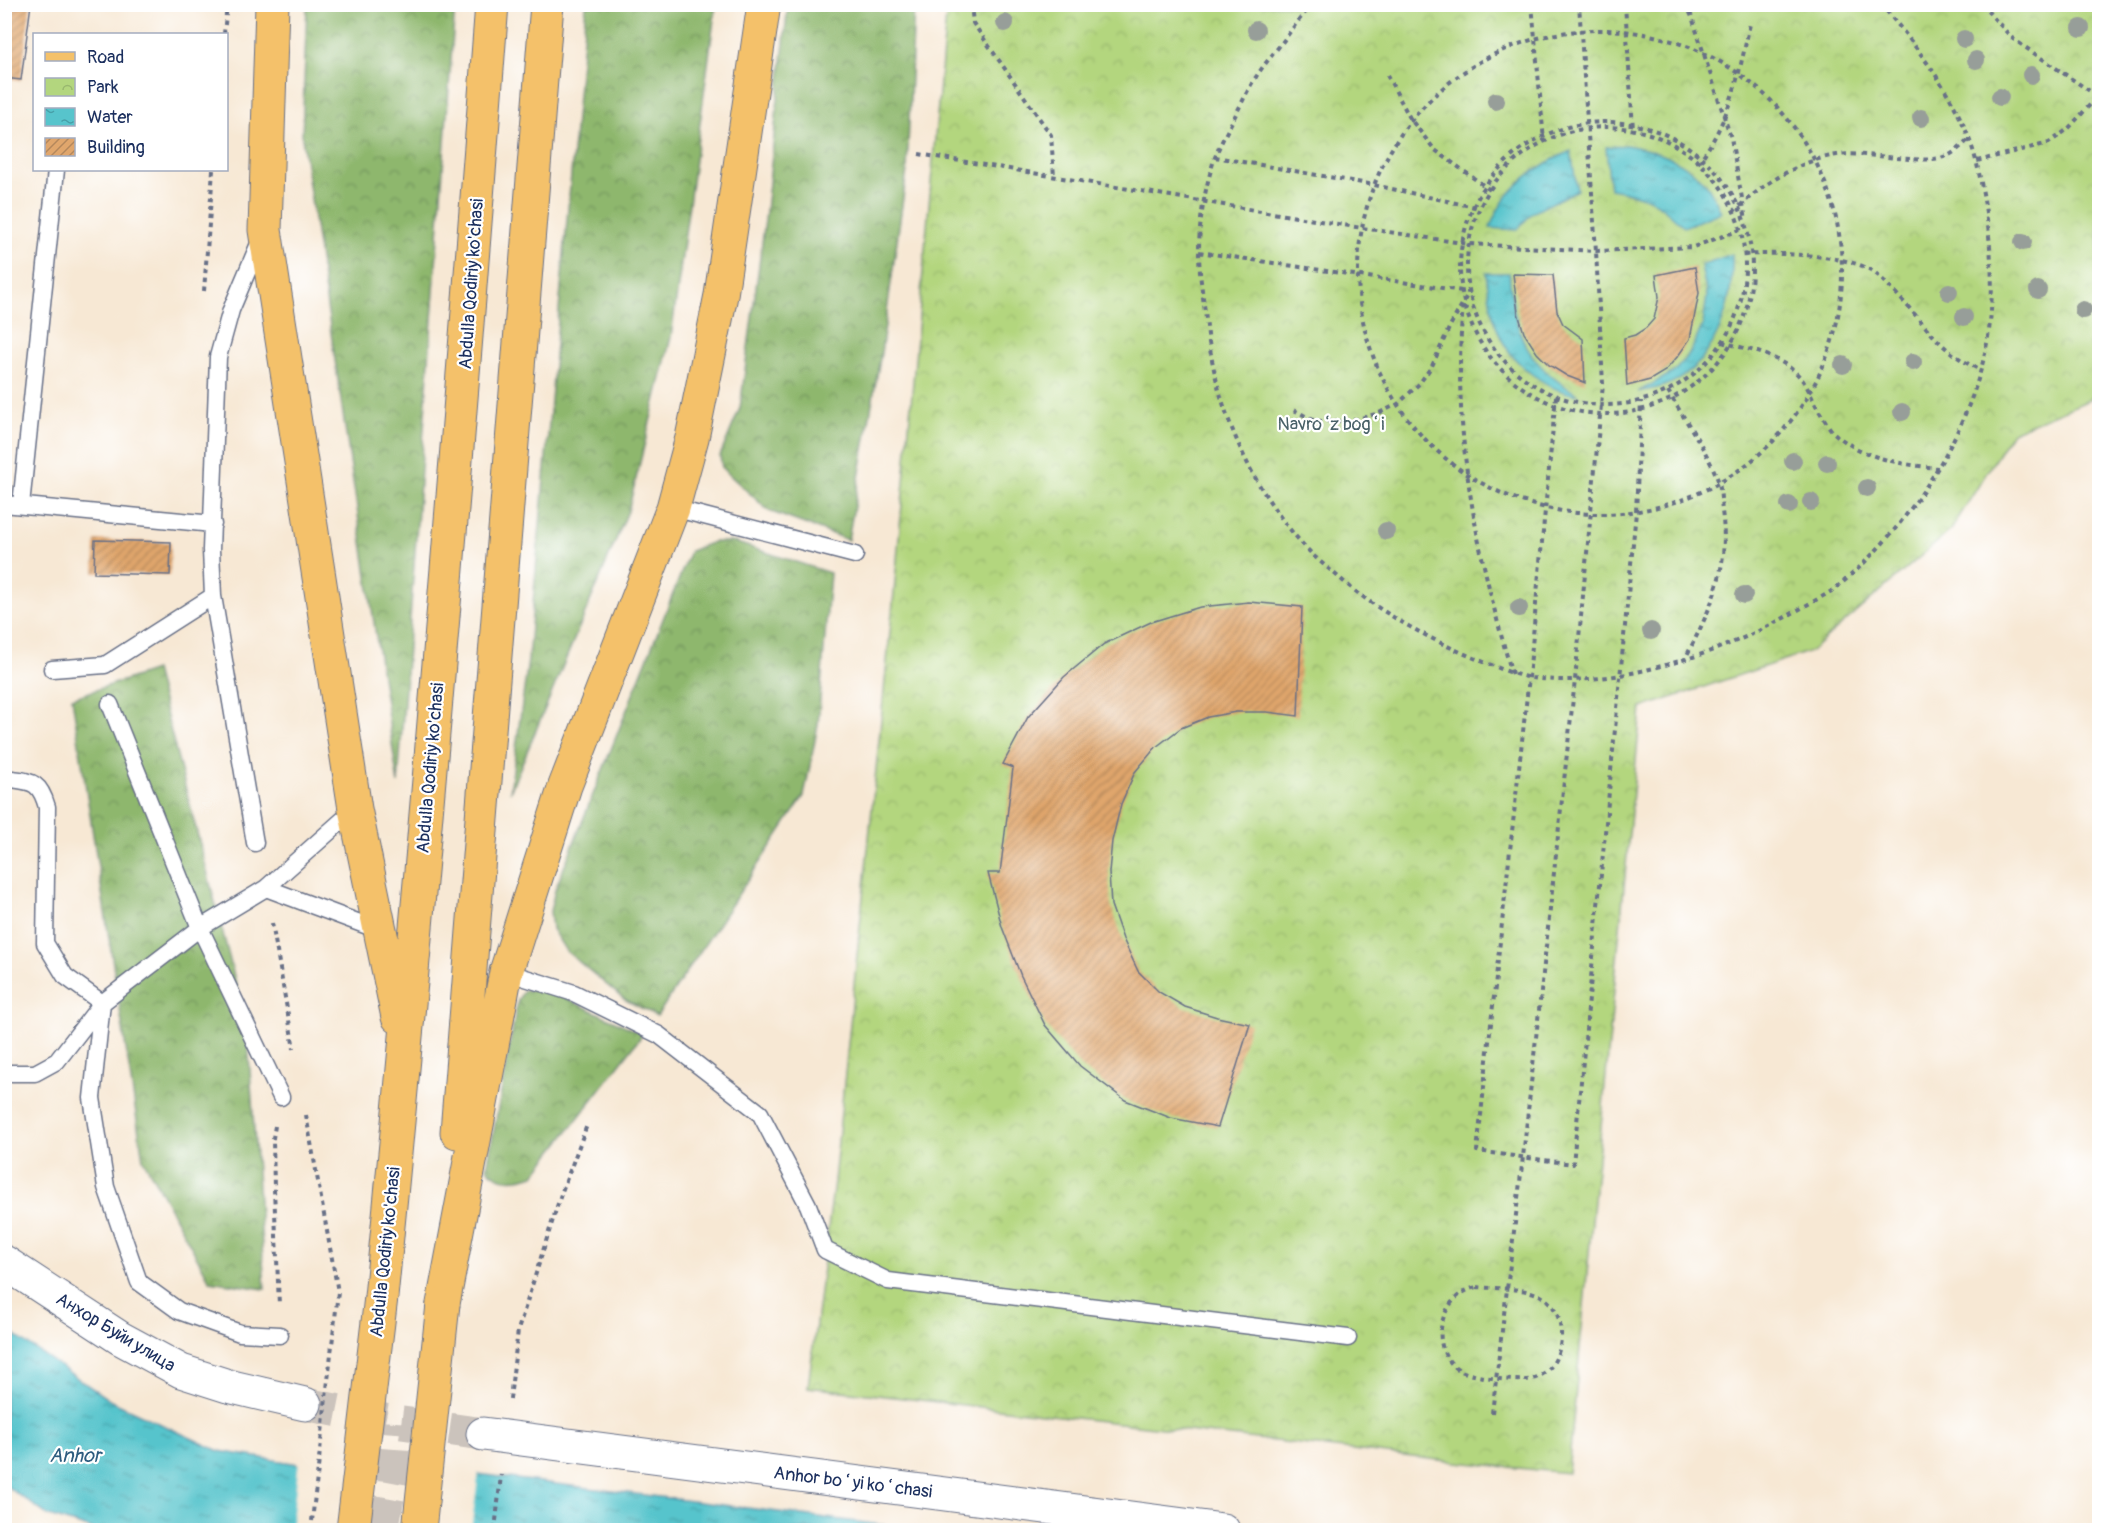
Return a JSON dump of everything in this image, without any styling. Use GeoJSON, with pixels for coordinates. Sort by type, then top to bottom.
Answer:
{"type":"FeatureCollection","features":[{"type":"Feature","properties":{"kind":"main road"},"geometry":{"type":"LineString","coordinates":[[272,4],[265,230],[355,809],[405,1055]]}},
{"type":"Feature","properties":{"kind":"main road","name":"Abdulla Qodiriy ko'chasi"},"geometry":{"type":"LineString","coordinates":[[353,1530],[381,1297],[405,1055],[462,404],[492,4]]}},
{"type":"Feature","properties":{"kind":"main road"},"geometry":{"type":"LineString","coordinates":[[419,1530],[443,1304],[547,4]]}},
{"type":"Feature","properties":{"kind":"main road"},"geometry":{"type":"LineString","coordinates":[[443,1304],[506,972],[565,786],[673,508],[692,438],[721,295],[764,4]]}},
{"type":"Feature","properties":{"kind":"street","name":"Анхор Буйи улица"},"geometry":{"type":"LineString","coordinates":[[4,1262],[120,1338],[181,1371],[228,1386],[305,1404]]}},
{"type":"Feature","properties":{"kind":"street","name":"Anhor boʻyi koʻchasi"},"geometry":{"type":"LineString","coordinates":[[495,1436],[1222,1530]]}},
{"type":"Feature","properties":{"kind":"lane"},"geometry":{"type":"LineString","coordinates":[[56,171],[13,505],[213,524]]}},
{"type":"Feature","properties":{"kind":"lane"},"geometry":{"type":"LineString","coordinates":[[255,843],[213,596],[211,550],[218,357],[231,310],[265,230]]}},
{"type":"Feature","properties":{"kind":"lane"},"geometry":{"type":"LineString","coordinates":[[673,508],[855,555]]}},
{"type":"Feature","properties":{"kind":"lane"},"geometry":{"type":"LineString","coordinates":[[52,669],[105,665],[213,596]]}},
{"type":"Feature","properties":{"kind":"lane"},"geometry":{"type":"LineString","coordinates":[[110,704],[200,928],[281,1097]]}},
{"type":"Feature","properties":{"kind":"lane"},"geometry":{"type":"LineString","coordinates":[[4,778],[32,782],[43,792],[47,807],[45,943],[65,976],[102,1003]]}},
{"type":"Feature","properties":{"kind":"lane"},"geometry":{"type":"LineString","coordinates":[[4,1072],[35,1073],[57,1061],[102,1003],[200,928],[266,888],[355,809]]}},
{"type":"Feature","properties":{"kind":"lane"},"geometry":{"type":"LineString","coordinates":[[266,888],[381,931]]}},
{"type":"Feature","properties":{"kind":"lane"},"geometry":{"type":"LineString","coordinates":[[506,972],[574,993],[659,1035],[760,1113],[808,1205],[825,1250],[888,1281],[1348,1338]]}},
{"type":"Feature","properties":{"kind":"lane"},"geometry":{"type":"LineString","coordinates":[[102,1003],[92,1098],[106,1187],[139,1282],[179,1311],[240,1332],[280,1335]]}},
{"type":"Feature","properties":{"kind":"path"},"geometry":{"type":"LineString","coordinates":[[224,33],[226,4]]}},
{"type":"Feature","properties":{"kind":"path"},"geometry":{"type":"LineString","coordinates":[[971,4],[973,23],[1051,135],[1054,176]]}},
{"type":"Feature","properties":{"kind":"path"},"geometry":{"type":"LineString","coordinates":[[1313,4],[1253,81],[1215,157],[1204,201],[1198,252],[1211,361],[1229,421],[1251,471],[1281,516],[1313,555],[1356,592],[1404,623],[1456,650],[1512,674],[1575,680],[1620,677],[1737,642],[1784,619],[1836,588],[1889,537],[1915,504],[1938,468],[1970,402],[1988,340],[1992,302],[1991,257],[1986,209],[1977,161],[1951,100],[1927,61],[1881,4]]}},
{"type":"Feature","properties":{"kind":"path"},"geometry":{"type":"LineString","coordinates":[[1533,4],[1544,141]]}},
{"type":"Feature","properties":{"kind":"path"},"geometry":{"type":"LineString","coordinates":[[1492,1413],[1575,680],[1603,384],[1579,4]]}},
{"type":"Feature","properties":{"kind":"path"},"geometry":{"type":"LineString","coordinates":[[1625,4],[1633,130]]}},
{"type":"Feature","properties":{"kind":"path"},"geometry":{"type":"LineString","coordinates":[[1463,303],[1474,332],[1491,359],[1512,381],[1537,398],[1566,410],[1597,415],[1628,414],[1658,406],[1685,392],[1709,373],[1729,348],[1743,321],[1751,291],[1752,261],[1731,138],[1696,27],[1686,4]]}},
{"type":"Feature","properties":{"kind":"path"},"geometry":{"type":"LineString","coordinates":[[1977,161],[2049,143],[2068,129],[2098,98],[2013,39],[1981,4]]}},
{"type":"Feature","properties":{"kind":"path"},"geometry":{"type":"LineString","coordinates":[[1698,163],[1710,147],[1728,111],[1740,72],[1750,24]]}},
{"type":"Feature","properties":{"kind":"path"},"geometry":{"type":"LineString","coordinates":[[1581,31],[1628,31],[1686,44],[1740,72],[1791,122],[1816,159],[1832,199],[1840,260],[1841,299],[1837,323],[1821,370],[1811,391],[1796,413],[1744,469],[1719,484],[1669,505],[1636,512],[1591,514],[1546,509],[1500,494],[1455,467],[1433,449],[1412,427],[1398,404],[1374,357],[1365,331],[1360,304],[1358,275],[1362,228],[1374,185],[1391,150],[1411,120],[1451,80],[1477,62],[1505,47],[1536,37],[1581,31]]}},
{"type":"Feature","properties":{"kind":"path"},"geometry":{"type":"LineString","coordinates":[[1387,75],[1411,120],[1435,150],[1490,189]]}},
{"type":"Feature","properties":{"kind":"path"},"geometry":{"type":"LineString","coordinates":[[1512,674],[1492,605],[1476,533],[1460,409],[1462,242],[1470,213],[1484,186],[1504,162],[1527,144],[1555,130],[1584,122],[1615,121],[1645,126],[1673,137],[1699,154],[1720,175],[1737,201],[1748,230]]}},
{"type":"Feature","properties":{"kind":"path"},"geometry":{"type":"LineString","coordinates":[[1618,127],[1633,130],[1661,138],[1687,154],[1719,186],[1734,212],[1740,230],[1744,255],[1743,285],[1736,315],[1722,342],[1699,370],[1668,390],[1641,401],[1601,405],[1585,404],[1556,396],[1528,382],[1504,362],[1486,336],[1473,307],[1469,292],[1467,260],[1469,244],[1479,208],[1490,189],[1508,167],[1531,148],[1558,135],[1588,128],[1618,127]]}},
{"type":"Feature","properties":{"kind":"path"},"geometry":{"type":"LineString","coordinates":[[1734,212],[1749,197],[1778,177],[1816,159],[1839,155],[1870,154],[1940,158],[1957,151],[1969,139]]}},
{"type":"Feature","properties":{"kind":"path"},"geometry":{"type":"LineString","coordinates":[[919,154],[1469,244],[1596,251],[1693,247],[1740,230]]}},
{"type":"Feature","properties":{"kind":"path"},"geometry":{"type":"LineString","coordinates":[[1215,157],[1374,185],[1479,208]]}},
{"type":"Feature","properties":{"kind":"path"},"geometry":{"type":"LineString","coordinates":[[204,265],[213,171]]}},
{"type":"Feature","properties":{"kind":"path"},"geometry":{"type":"LineString","coordinates":[[1198,252],[1469,292]]}},
{"type":"Feature","properties":{"kind":"path"},"geometry":{"type":"LineString","coordinates":[[1744,255],[1767,253],[1840,260],[1873,272],[1901,298],[1932,336],[1956,357],[1981,370]]}},
{"type":"Feature","properties":{"kind":"path"},"geometry":{"type":"LineString","coordinates":[[1294,410],[1315,421],[1350,421],[1398,404],[1419,384],[1432,366],[1469,292]]}},
{"type":"Feature","properties":{"kind":"path"},"geometry":{"type":"LineString","coordinates":[[1722,342],[1773,358],[1794,371],[1811,391],[1819,411],[1833,432],[1859,450],[1902,464],[1938,468]]}},
{"type":"Feature","properties":{"kind":"path"},"geometry":{"type":"LineString","coordinates":[[1668,390],[1703,450],[1719,484],[1726,535],[1720,581],[1706,617],[1685,659]]}},
{"type":"Feature","properties":{"kind":"path"},"geometry":{"type":"LineString","coordinates":[[1556,396],[1529,677],[1477,1151],[1573,1164],[1636,512],[1641,401]]}},
{"type":"Feature","properties":{"kind":"path"},"geometry":{"type":"LineString","coordinates":[[280,1335],[273,1138],[281,1097]]}},
{"type":"Feature","properties":{"kind":"path"},"geometry":{"type":"LineString","coordinates":[[495,1436],[518,1329],[561,1194],[587,1125]]}},
{"type":"Feature","properties":{"kind":"path"},"geometry":{"type":"LineString","coordinates":[[1477,1287],[1533,1292],[1550,1303],[1558,1315],[1561,1340],[1555,1360],[1539,1376],[1525,1380],[1496,1377],[1470,1375],[1452,1364],[1444,1352],[1441,1336],[1442,1320],[1452,1300],[1463,1291],[1477,1287]]}},
{"type":"Feature","properties":{"kind":"path"},"geometry":{"type":"LineString","coordinates":[[311,1530],[338,1292]]}},
{"type":"Feature","properties":{"kind":"path"},"geometry":{"type":"LineString","coordinates":[[495,1530],[501,1476]]}},
{"type":"Feature","properties":{"kind":"green space"},"geometry":{"type":"Polygon","coordinates":[[[307,5],[455,5],[398,784],[302,138],[307,5]]]}},
{"type":"Feature","properties":{"kind":"green space"},"geometry":{"type":"Polygon","coordinates":[[[586,5],[716,5],[671,337],[628,511],[510,792],[528,660],[586,5]]]}},
{"type":"Feature","properties":{"kind":"green space"},"geometry":{"type":"Polygon","coordinates":[[[788,5],[914,5],[907,170],[881,353],[848,540],[769,511],[722,468],[720,456],[740,408],[765,220],[788,5]]]}},
{"type":"Feature","properties":{"kind":"green space","name":"Navroʻz bogʻi"},"geometry":{"type":"Polygon","coordinates":[[[947,5],[2099,5],[2099,396],[2012,432],[1951,530],[1811,651],[1641,708],[1568,1473],[808,1387],[834,1181],[894,593],[947,5]]]}},
{"type":"Feature","properties":{"kind":"green space"},"geometry":{"type":"Polygon","coordinates":[[[713,542],[734,542],[830,573],[818,725],[804,796],[657,1016],[624,999],[566,951],[552,929],[550,911],[555,890],[690,551],[713,542]]]}},
{"type":"Feature","properties":{"kind":"green space"},"geometry":{"type":"Polygon","coordinates":[[[155,670],[247,1026],[265,1289],[210,1281],[143,1159],[72,698],[155,670]]]}},
{"type":"Feature","properties":{"kind":"green space"},"geometry":{"type":"Polygon","coordinates":[[[538,989],[565,998],[643,1034],[534,1175],[521,1179],[503,1178],[487,1168],[518,1000],[524,990],[538,989]]]}},
{"type":"Feature","properties":{"kind":"water"},"geometry":{"type":"Polygon","coordinates":[[[1626,145],[1659,153],[1688,168],[1707,186],[1721,212],[1684,227],[1651,200],[1610,189],[1606,147],[1626,145]]]}},
{"type":"Feature","properties":{"kind":"water"},"geometry":{"type":"Polygon","coordinates":[[[1571,151],[1577,190],[1532,213],[1517,230],[1490,228],[1503,202],[1522,181],[1545,164],[1571,151]]]}},
{"type":"Feature","properties":{"kind":"water"},"geometry":{"type":"Polygon","coordinates":[[[1732,254],[1732,274],[1725,314],[1708,351],[1680,378],[1661,387],[1638,392],[1674,372],[1691,351],[1703,324],[1707,296],[1701,265],[1732,254]]]}},
{"type":"Feature","properties":{"kind":"water"},"geometry":{"type":"Polygon","coordinates":[[[1486,273],[1509,273],[1511,295],[1519,330],[1534,359],[1560,383],[1579,395],[1560,391],[1544,382],[1520,364],[1510,353],[1493,317],[1486,273]]]}},
{"type":"Feature","properties":{"kind":"water","name":"Anhor"},"geometry":{"type":"Polygon","coordinates":[[[4,1328],[111,1401],[219,1451],[299,1464],[478,1474],[921,1530],[95,1530],[49,1516],[5,1485],[4,1328]]]}},
{"type":"Feature","properties":{"kind":"pier"},"geometry":{"type":"Polygon","coordinates":[[[299,1461],[479,1471],[471,1530],[291,1530],[299,1461]]]}},
{"type":"Feature","properties":{"kind":"building"},"geometry":{"type":"Polygon","coordinates":[[[4,4],[31,4],[21,80],[4,78],[4,4]]]}},
{"type":"Feature","properties":{"kind":"building"},"geometry":{"type":"Polygon","coordinates":[[[1695,267],[1699,293],[1690,339],[1665,371],[1650,380],[1627,386],[1624,338],[1635,335],[1654,319],[1659,297],[1656,275],[1695,267]]]}},
{"type":"Feature","properties":{"kind":"building"},"geometry":{"type":"Polygon","coordinates":[[[1513,274],[1553,275],[1557,311],[1563,324],[1583,339],[1585,383],[1549,365],[1537,353],[1524,333],[1518,313],[1513,274]]]}},
{"type":"Feature","properties":{"kind":"building"},"geometry":{"type":"Polygon","coordinates":[[[95,540],[171,542],[170,575],[94,573],[95,540]]]}},
{"type":"Feature","properties":{"kind":"building"},"geometry":{"type":"Polygon","coordinates":[[[1249,602],[1302,607],[1298,716],[1267,712],[1236,712],[1208,717],[1181,728],[1156,747],[1135,772],[1121,804],[1112,841],[1109,872],[1111,905],[1138,971],[1159,992],[1185,1007],[1250,1024],[1218,1127],[1171,1118],[1125,1100],[1080,1066],[1045,1025],[1021,976],[1002,927],[988,873],[1000,873],[1013,768],[1003,764],[1028,717],[1064,677],[1104,644],[1151,622],[1200,607],[1249,602]]]}},
{"type":"Feature","properties":{"kind":"tunnel"},"geometry":{"type":"LineString","coordinates":[[305,1404],[395,1422],[483,1434]]}},
{"type":"Feature","properties":{"kind":"tunnel"},"geometry":{"type":"LineString","coordinates":[[382,1530],[391,1481],[395,1422]]}}]}
